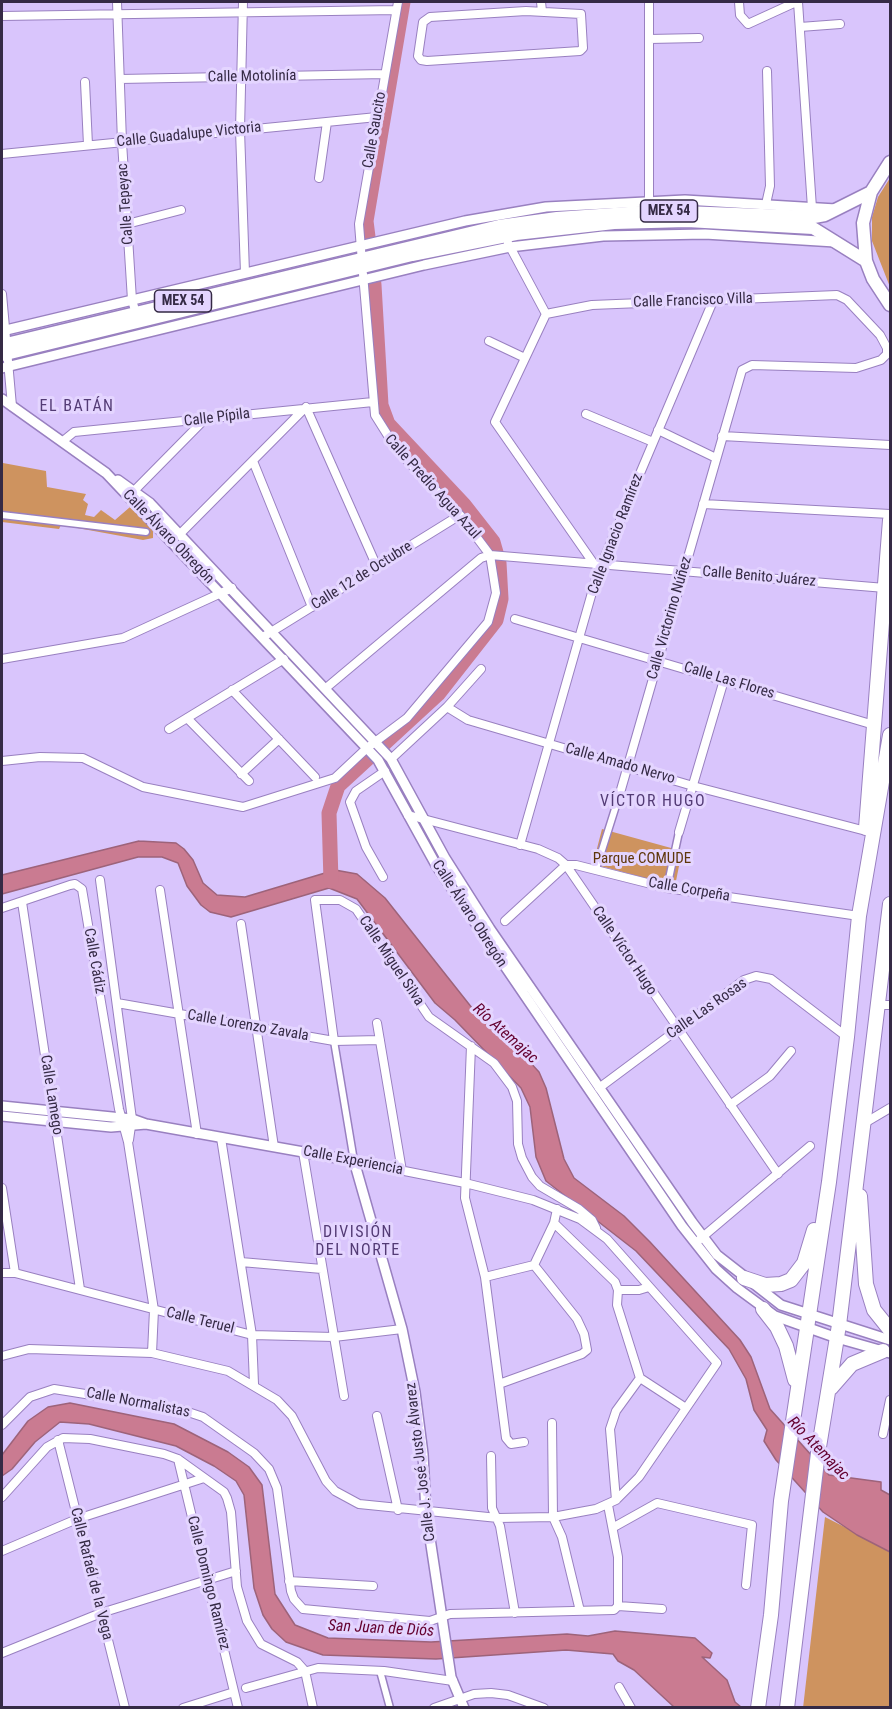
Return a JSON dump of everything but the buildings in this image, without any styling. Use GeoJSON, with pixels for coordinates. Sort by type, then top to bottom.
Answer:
{"type":"FeatureCollection","features":[{"type":"Feature","properties":{"kind":"highway"},"geometry":{"type":"LineString","coordinates":[[865,879],[866,831],[891,520]]}},
{"type":"Feature","properties":{"kind":"highway"},"geometry":{"type":"LineString","coordinates":[[758,1707],[771,1615],[782,1501],[829,1182],[859,916],[891,735]]}},
{"type":"Feature","properties":{"kind":"highway"},"geometry":{"type":"LineString","coordinates":[[787,1707],[818,1453],[838,1332],[863,1124],[884,1005],[891,904]]}},
{"type":"Feature","properties":{"kind":"highway"},"geometry":{"type":"LineString","coordinates":[[857,1175],[866,1284],[877,1315],[891,1330]]}},
{"type":"Feature","properties":{"kind":"highway"},"geometry":{"type":"LineString","coordinates":[[744,1278],[759,1284],[776,1285],[786,1282],[799,1273],[829,1182]]}},
{"type":"Feature","properties":{"kind":"highway"},"geometry":{"type":"LineString","coordinates":[[764,1309],[777,1327],[786,1346],[797,1397]]}},
{"type":"Feature","properties":{"kind":"highway"},"geometry":{"type":"LineString","coordinates":[[828,1393],[852,1364],[888,1348]]}},
{"type":"Feature","properties":{"kind":"main road","name":"MEX 54"},"geometry":{"type":"LineString","coordinates":[[891,162],[871,192],[863,223],[866,261],[873,279],[891,305]]}},
{"type":"Feature","properties":{"kind":"main road","name":"MEX 54"},"geometry":{"type":"LineString","coordinates":[[4,355],[138,323],[362,262],[401,242],[568,217],[657,211],[814,217],[838,209],[871,192]]}},
{"type":"Feature","properties":{"kind":"main road","name":"MEX 54"},"geometry":{"type":"LineString","coordinates":[[362,262],[387,268],[499,226],[687,221],[813,228],[866,261]]}},
{"type":"Feature","properties":{"kind":"street","name":"Calle Tepeyac"},"geometry":{"type":"LineString","coordinates":[[117,2],[122,142],[132,300],[138,323]]}},
{"type":"Feature","properties":{"kind":"street"},"geometry":{"type":"LineString","coordinates":[[243,2],[240,130],[245,273]]}},
{"type":"Feature","properties":{"kind":"street"},"geometry":{"type":"LineString","coordinates":[[526,11],[527,2]]}},
{"type":"Feature","properties":{"kind":"street"},"geometry":{"type":"LineString","coordinates":[[541,2],[542,11]]}},
{"type":"Feature","properties":{"kind":"street"},"geometry":{"type":"LineString","coordinates":[[649,2],[649,200]]}},
{"type":"Feature","properties":{"kind":"street"},"geometry":{"type":"LineString","coordinates":[[739,2],[740,15],[748,24],[797,2],[812,208]]}},
{"type":"Feature","properties":{"kind":"street"},"geometry":{"type":"LineString","coordinates":[[2,16],[243,13],[397,6]]}},
{"type":"Feature","properties":{"kind":"street","name":"Calle Saucito"},"geometry":{"type":"LineString","coordinates":[[362,262],[359,224],[397,6]]}},
{"type":"Feature","properties":{"kind":"street"},"geometry":{"type":"LineString","coordinates":[[542,11],[581,14],[583,48],[580,51],[427,61],[421,60],[418,56],[423,22],[430,17],[542,11]]}},
{"type":"Feature","properties":{"kind":"street"},"geometry":{"type":"LineString","coordinates":[[800,27],[840,24]]}},
{"type":"Feature","properties":{"kind":"street"},"geometry":{"type":"LineString","coordinates":[[649,39],[699,38]]}},
{"type":"Feature","properties":{"kind":"street"},"geometry":{"type":"LineString","coordinates":[[766,204],[770,186],[767,71]]}},
{"type":"Feature","properties":{"kind":"street","name":"Calle Motolinía"},"geometry":{"type":"LineString","coordinates":[[120,79],[385,74]]}},
{"type":"Feature","properties":{"kind":"street"},"geometry":{"type":"LineString","coordinates":[[85,82],[88,145]]}},
{"type":"Feature","properties":{"kind":"street","name":"Calle Guadalupe Victoria"},"geometry":{"type":"LineString","coordinates":[[2,154],[377,117]]}},
{"type":"Feature","properties":{"kind":"street"},"geometry":{"type":"LineString","coordinates":[[318,178],[327,122]]}},
{"type":"Feature","properties":{"kind":"street"},"geometry":{"type":"LineString","coordinates":[[598,564],[495,422],[546,314],[499,226],[546,207],[649,200],[838,209]]}},
{"type":"Feature","properties":{"kind":"street"},"geometry":{"type":"LineString","coordinates":[[128,224],[181,210]]}},
{"type":"Feature","properties":{"kind":"street"},"geometry":{"type":"LineString","coordinates":[[387,268],[510,247],[603,236],[694,235],[835,242]]}},
{"type":"Feature","properties":{"kind":"street"},"geometry":{"type":"LineString","coordinates":[[2,331],[245,273],[362,262]]}},
{"type":"Feature","properties":{"kind":"street","name":"Calle Predio Agua Azul"},"geometry":{"type":"LineString","coordinates":[[2,761],[40,757],[83,758],[143,787],[243,807],[335,778],[406,718],[488,622],[496,593],[491,555],[460,515],[388,438],[375,415],[362,262]]}},
{"type":"Feature","properties":{"kind":"street"},"geometry":{"type":"LineString","coordinates":[[2,294],[4,355],[12,406]]}},
{"type":"Feature","properties":{"kind":"street","name":"Calle Francisco Villa"},"geometry":{"type":"LineString","coordinates":[[546,314],[592,305],[841,296],[885,341],[888,351],[881,360],[844,369],[752,365],[744,367]]}},
{"type":"Feature","properties":{"kind":"street","name":"Calle Ignacio Ramírez"},"geometry":{"type":"LineString","coordinates":[[520,845],[579,640],[598,564],[713,301]]}},
{"type":"Feature","properties":{"kind":"street"},"geometry":{"type":"LineString","coordinates":[[489,341],[525,358]]}},
{"type":"Feature","properties":{"kind":"street","name":"Calle Victorino Núñez"},"geometry":{"type":"LineString","coordinates":[[596,869],[744,367]]}},
{"type":"Feature","properties":{"kind":"street","name":"Calle Álvaro Obregón"},"geometry":{"type":"LineString","coordinates":[[2,399],[106,473],[180,534],[377,742],[390,757],[444,858],[490,929],[703,1237],[717,1255],[744,1278],[808,1322]]}},
{"type":"Feature","properties":{"kind":"street","name":"Calle Pípila"},"geometry":{"type":"LineString","coordinates":[[63,441],[74,432],[203,421],[306,407],[373,402]]}},
{"type":"Feature","properties":{"kind":"street"},"geometry":{"type":"LineString","coordinates":[[180,534],[306,407],[377,567]]}},
{"type":"Feature","properties":{"kind":"street"},"geometry":{"type":"LineString","coordinates":[[586,414],[653,442]]}},
{"type":"Feature","properties":{"kind":"street"},"geometry":{"type":"LineString","coordinates":[[132,493],[203,421]]}},
{"type":"Feature","properties":{"kind":"street"},"geometry":{"type":"LineString","coordinates":[[658,430],[716,458]]}},
{"type":"Feature","properties":{"kind":"street"},"geometry":{"type":"LineString","coordinates":[[722,436],[891,445]]}},
{"type":"Feature","properties":{"kind":"street"},"geometry":{"type":"LineString","coordinates":[[253,460],[312,607]]}},
{"type":"Feature","properties":{"kind":"street","name":"Calle Álvaro Obregón"},"geometry":{"type":"LineString","coordinates":[[132,493],[382,767],[436,866],[694,1244],[716,1269],[764,1309],[888,1348]]}},
{"type":"Feature","properties":{"kind":"street"},"geometry":{"type":"LineString","coordinates":[[703,504],[891,514]]}},
{"type":"Feature","properties":{"kind":"street"},"geometry":{"type":"LineString","coordinates":[[2,515],[146,532]]}},
{"type":"Feature","properties":{"kind":"street","name":"Calle 12 de Octubre"},"geometry":{"type":"LineString","coordinates":[[263,637],[460,515]]}},
{"type":"Feature","properties":{"kind":"street"},"geometry":{"type":"LineString","coordinates":[[326,688],[481,558],[491,555]]}},
{"type":"Feature","properties":{"kind":"street","name":"Calle Benito Juárez"},"geometry":{"type":"LineString","coordinates":[[491,555],[885,588]]}},
{"type":"Feature","properties":{"kind":"street"},"geometry":{"type":"LineString","coordinates":[[2,659],[123,638],[232,588]]}},
{"type":"Feature","properties":{"kind":"street","name":"Calle Las Flores"},"geometry":{"type":"LineString","coordinates":[[515,619],[579,640],[658,660],[874,725]]}},
{"type":"Feature","properties":{"kind":"street"},"geometry":{"type":"LineString","coordinates":[[169,729],[284,659]]}},
{"type":"Feature","properties":{"kind":"street"},"geometry":{"type":"LineString","coordinates":[[390,757],[447,707],[481,669]]}},
{"type":"Feature","properties":{"kind":"street"},"geometry":{"type":"LineString","coordinates":[[667,888],[679,832],[724,680]]}},
{"type":"Feature","properties":{"kind":"street"},"geometry":{"type":"LineString","coordinates":[[232,690],[315,777]]}},
{"type":"Feature","properties":{"kind":"street","name":"Calle Amado Nervo"},"geometry":{"type":"LineString","coordinates":[[447,707],[468,720],[693,786],[866,831]]}},
{"type":"Feature","properties":{"kind":"street"},"geometry":{"type":"LineString","coordinates":[[187,718],[249,781]]}},
{"type":"Feature","properties":{"kind":"street"},"geometry":{"type":"LineString","coordinates":[[242,774],[279,739]]}},
{"type":"Feature","properties":{"kind":"street"},"geometry":{"type":"LineString","coordinates":[[382,767],[356,791],[350,802],[366,847],[383,877]]}},
{"type":"Feature","properties":{"kind":"street","name":"Calle Víctor Hugo"},"geometry":{"type":"LineString","coordinates":[[408,815],[520,845],[558,858],[566,865],[677,1030],[778,1174]]}},
{"type":"Feature","properties":{"kind":"street"},"geometry":{"type":"LineString","coordinates":[[505,921],[566,865]]}},
{"type":"Feature","properties":{"kind":"street","name":"Calle Corpeña"},"geometry":{"type":"LineString","coordinates":[[566,865],[596,869],[667,888],[859,916]]}},
{"type":"Feature","properties":{"kind":"street"},"geometry":{"type":"LineString","coordinates":[[100,880],[117,1003],[128,1142],[154,1310],[152,1353]]}},
{"type":"Feature","properties":{"kind":"street","name":"Calle Cádiz"},"geometry":{"type":"LineString","coordinates":[[2,908],[70,885],[75,884],[82,890],[127,1123]]}},
{"type":"Feature","properties":{"kind":"street"},"geometry":{"type":"LineString","coordinates":[[160,890],[197,1134]]}},
{"type":"Feature","properties":{"kind":"street","name":"Calle Miguel Silva"},"geometry":{"type":"LineString","coordinates":[[334,1041],[315,900],[340,900],[356,909],[429,1017],[494,1063],[512,1087],[518,1114],[518,1144],[532,1177],[540,1186],[579,1209],[592,1220],[596,1229],[717,1363],[686,1408]]}},
{"type":"Feature","properties":{"kind":"street","name":"Calle Lamego"},"geometry":{"type":"LineString","coordinates":[[22,902],[80,1289]]}},
{"type":"Feature","properties":{"kind":"street"},"geometry":{"type":"LineString","coordinates":[[241,924],[274,1147]]}},
{"type":"Feature","properties":{"kind":"street","name":"Calle Las Rosas"},"geometry":{"type":"LineString","coordinates":[[599,1088],[744,980],[756,976],[771,979],[847,1037]]}},
{"type":"Feature","properties":{"kind":"street","name":"Calle Lorenzo Zavala"},"geometry":{"type":"LineString","coordinates":[[117,1003],[334,1041],[380,1040]]}},
{"type":"Feature","properties":{"kind":"street"},"geometry":{"type":"LineString","coordinates":[[377,1023],[402,1171]]}},
{"type":"Feature","properties":{"kind":"street"},"geometry":{"type":"LineString","coordinates":[[334,1041],[354,1161]]}},
{"type":"Feature","properties":{"kind":"street"},"geometry":{"type":"LineString","coordinates":[[471,1046],[465,1183],[469,1217],[485,1277],[507,1440],[511,1444],[524,1442]]}},
{"type":"Feature","properties":{"kind":"street"},"geometry":{"type":"LineString","coordinates":[[730,1105],[770,1076],[791,1051]]}},
{"type":"Feature","properties":{"kind":"street","name":"Calle Experiencia"},"geometry":{"type":"LineString","coordinates":[[2,1106],[127,1123]]}},
{"type":"Feature","properties":{"kind":"street"},"geometry":{"type":"LineString","coordinates":[[863,1124],[891,1108]]}},
{"type":"Feature","properties":{"kind":"street","name":"Calle Experiencia"},"geometry":{"type":"LineString","coordinates":[[2,1116],[55,1122],[146,1124],[354,1161],[465,1183],[557,1209],[596,1229]]}},
{"type":"Feature","properties":{"kind":"street"},"geometry":{"type":"LineString","coordinates":[[221,1138],[252,1335],[254,1384]]}},
{"type":"Feature","properties":{"kind":"street"},"geometry":{"type":"LineString","coordinates":[[694,1244],[810,1146]]}},
{"type":"Feature","properties":{"kind":"street"},"geometry":{"type":"LineString","coordinates":[[303,1152],[345,1396]]}},
{"type":"Feature","properties":{"kind":"street","name":"Calle J. José Justo Álvarez"},"geometry":{"type":"LineString","coordinates":[[354,1161],[402,1329],[422,1444],[426,1512],[452,1679],[462,1703]]}},
{"type":"Feature","properties":{"kind":"street"},"geometry":{"type":"LineString","coordinates":[[2,1188],[15,1273]]}},
{"type":"Feature","properties":{"kind":"street"},"geometry":{"type":"LineString","coordinates":[[534,1265],[554,1223],[557,1209]]}},
{"type":"Feature","properties":{"kind":"street"},"geometry":{"type":"LineString","coordinates":[[2,1356],[29,1349],[152,1353],[228,1371],[254,1384],[277,1400],[292,1416],[318,1469],[335,1491],[359,1504],[398,1510],[498,1518],[553,1517],[608,1504],[616,1500],[639,1477],[686,1408],[640,1378],[617,1305],[618,1290],[610,1275],[554,1223]]}},
{"type":"Feature","properties":{"kind":"street"},"geometry":{"type":"LineString","coordinates":[[241,1262],[322,1269]]}},
{"type":"Feature","properties":{"kind":"street"},"geometry":{"type":"LineString","coordinates":[[485,1277],[534,1265]]}},
{"type":"Feature","properties":{"kind":"street"},"geometry":{"type":"LineString","coordinates":[[499,1384],[582,1354],[586,1350],[577,1319],[534,1265]]}},
{"type":"Feature","properties":{"kind":"street","name":"Calle Teruel"},"geometry":{"type":"LineString","coordinates":[[2,1274],[15,1273],[252,1335],[334,1337],[402,1329]]}},
{"type":"Feature","properties":{"kind":"street"},"geometry":{"type":"LineString","coordinates":[[618,1290],[639,1290],[649,1287]]}},
{"type":"Feature","properties":{"kind":"street"},"geometry":{"type":"LineString","coordinates":[[616,1500],[609,1429],[616,1411],[640,1378]]}},
{"type":"Feature","properties":{"kind":"street","name":"Calle Normalistas"},"geometry":{"type":"LineString","coordinates":[[2,1425],[30,1397],[54,1389],[179,1409],[203,1417],[254,1453],[269,1469],[277,1488],[289,1581],[294,1599],[303,1609],[443,1621]]}},
{"type":"Feature","properties":{"kind":"street"},"geometry":{"type":"LineString","coordinates":[[882,1434],[891,1400]]}},
{"type":"Feature","properties":{"kind":"street"},"geometry":{"type":"LineString","coordinates":[[377,1416],[398,1510]]}},
{"type":"Feature","properties":{"kind":"street"},"geometry":{"type":"LineString","coordinates":[[552,1423],[553,1517],[562,1537],[580,1611]]}},
{"type":"Feature","properties":{"kind":"street"},"geometry":{"type":"LineString","coordinates":[[2,1497],[47,1447],[58,1440],[90,1439],[178,1459],[224,1492],[230,1504],[237,1587],[247,1621],[257,1638],[266,1647],[297,1662],[305,1671],[314,1707]]}},
{"type":"Feature","properties":{"kind":"street","name":"Calle Rafaél de la Vega"},"geometry":{"type":"LineString","coordinates":[[58,1440],[125,1707]]}},
{"type":"Feature","properties":{"kind":"street"},"geometry":{"type":"LineString","coordinates":[[491,1456],[492,1508],[498,1518],[515,1613]]}},
{"type":"Feature","properties":{"kind":"street","name":"Calle Domingo Ramírez"},"geometry":{"type":"LineString","coordinates":[[178,1459],[238,1707]]}},
{"type":"Feature","properties":{"kind":"street"},"geometry":{"type":"LineString","coordinates":[[2,1551],[76,1519],[204,1478]]}},
{"type":"Feature","properties":{"kind":"street"},"geometry":{"type":"LineString","coordinates":[[614,1527],[657,1503],[752,1525],[746,1585]]}},
{"type":"Feature","properties":{"kind":"street"},"geometry":{"type":"LineString","coordinates":[[443,1621],[450,1614],[614,1610],[618,1606],[619,1569],[614,1527],[608,1504]]}},
{"type":"Feature","properties":{"kind":"street"},"geometry":{"type":"LineString","coordinates":[[2,1653],[100,1613],[236,1571]]}},
{"type":"Feature","properties":{"kind":"street"},"geometry":{"type":"LineString","coordinates":[[289,1581],[373,1586]]}},
{"type":"Feature","properties":{"kind":"street"},"geometry":{"type":"LineString","coordinates":[[618,1606],[662,1609]]}},
{"type":"Feature","properties":{"kind":"street"},"geometry":{"type":"LineString","coordinates":[[246,1689],[318,1668],[380,1671],[452,1679]]}},
{"type":"Feature","properties":{"kind":"street"},"geometry":{"type":"LineString","coordinates":[[380,1671],[390,1707]]}},
{"type":"Feature","properties":{"kind":"street"},"geometry":{"type":"LineString","coordinates":[[619,1687],[631,1707]]}},
{"type":"Feature","properties":{"kind":"street"},"geometry":{"type":"LineString","coordinates":[[183,1707],[234,1692]]}},
{"type":"Feature","properties":{"kind":"street"},"geometry":{"type":"LineString","coordinates":[[434,1707],[462,1703],[474,1694],[508,1695],[544,1707]]}},
{"type":"Feature","properties":{"kind":"green space"},"geometry":{"type":"Polygon","coordinates":[[[890,178],[890,287],[872,241],[872,217],[878,197],[890,178]]]}},
{"type":"Feature","properties":{"kind":"green space"},"geometry":{"type":"Polygon","coordinates":[[[3,463],[46,471],[47,487],[86,494],[83,500],[88,504],[85,515],[94,517],[101,510],[115,520],[130,507],[153,525],[153,538],[143,540],[61,525],[59,529],[2,522],[3,463]]]}},
{"type":"Feature","properties":{"kind":"green space","name":"Parque COMUDE"},"geometry":{"type":"Polygon","coordinates":[[[602,829],[682,851],[675,886],[593,864],[602,829]]]}},
{"type":"Feature","properties":{"kind":"green space"},"geometry":{"type":"Polygon","coordinates":[[[825,1517],[890,1550],[890,1707],[803,1708],[825,1517]]]}},
{"type":"Feature","properties":{"kind":"shaded area"},"geometry":{"type":"Polygon","coordinates":[[[139,841],[176,843],[193,860],[203,883],[217,895],[245,897],[335,870],[357,874],[385,898],[476,1013],[504,1034],[539,1072],[546,1088],[564,1159],[574,1178],[624,1216],[740,1340],[751,1357],[770,1409],[829,1475],[881,1482],[881,1490],[890,1495],[890,1552],[857,1535],[823,1512],[776,1460],[764,1441],[767,1430],[754,1410],[746,1379],[729,1349],[636,1251],[546,1181],[536,1157],[530,1107],[521,1088],[455,1020],[435,1003],[357,899],[329,888],[231,917],[210,912],[201,905],[187,886],[178,863],[162,857],[138,857],[2,894],[2,875],[139,841]]]}},
{"type":"Feature","properties":{"kind":"shaded area"},"geometry":{"type":"Polygon","coordinates":[[[70,1403],[174,1424],[228,1452],[249,1467],[262,1485],[275,1594],[295,1625],[328,1638],[431,1642],[567,1634],[588,1636],[615,1631],[695,1638],[712,1653],[710,1658],[702,1657],[727,1680],[735,1702],[741,1707],[674,1707],[634,1670],[618,1661],[613,1654],[566,1650],[436,1659],[323,1655],[286,1642],[272,1629],[263,1615],[254,1588],[244,1495],[236,1481],[214,1466],[176,1446],[89,1424],[60,1422],[35,1442],[12,1469],[2,1476],[2,1455],[28,1421],[48,1407],[70,1403]]]}},
{"type":"Feature","properties":{"kind":"waterway"},"geometry":{"type":"LineString","coordinates":[[331,881],[329,813],[338,786],[438,694],[496,620],[501,599],[499,563],[493,542],[464,505],[388,424],[381,405],[374,285],[366,221],[403,2]]}},
{"type":"Feature","properties":{"kind":"district","name":"EL BATÁN"},"geometry":{"type":"Point","coordinates":[77,407]}},
{"type":"Feature","properties":{"kind":"district","name":"VÍCTOR HUGO"},"geometry":{"type":"Point","coordinates":[653,802]}},
{"type":"Feature","properties":{"kind":"district","name":"DIVISIÓN DEL NORTE"},"geometry":{"type":"Point","coordinates":[358,1242]}},
{"type":"Feature","properties":{"kind":"water label","name":"Río Atemajac"},"geometry":{"type":"Point","coordinates":[505,1034]}},
{"type":"Feature","properties":{"kind":"water label","name":"Río Atemajac"},"geometry":{"type":"Point","coordinates":[818,1449]}},
{"type":"Feature","properties":{"kind":"water label","name":"San Juan de Diós"},"geometry":{"type":"Point","coordinates":[381,1629]}}]}
